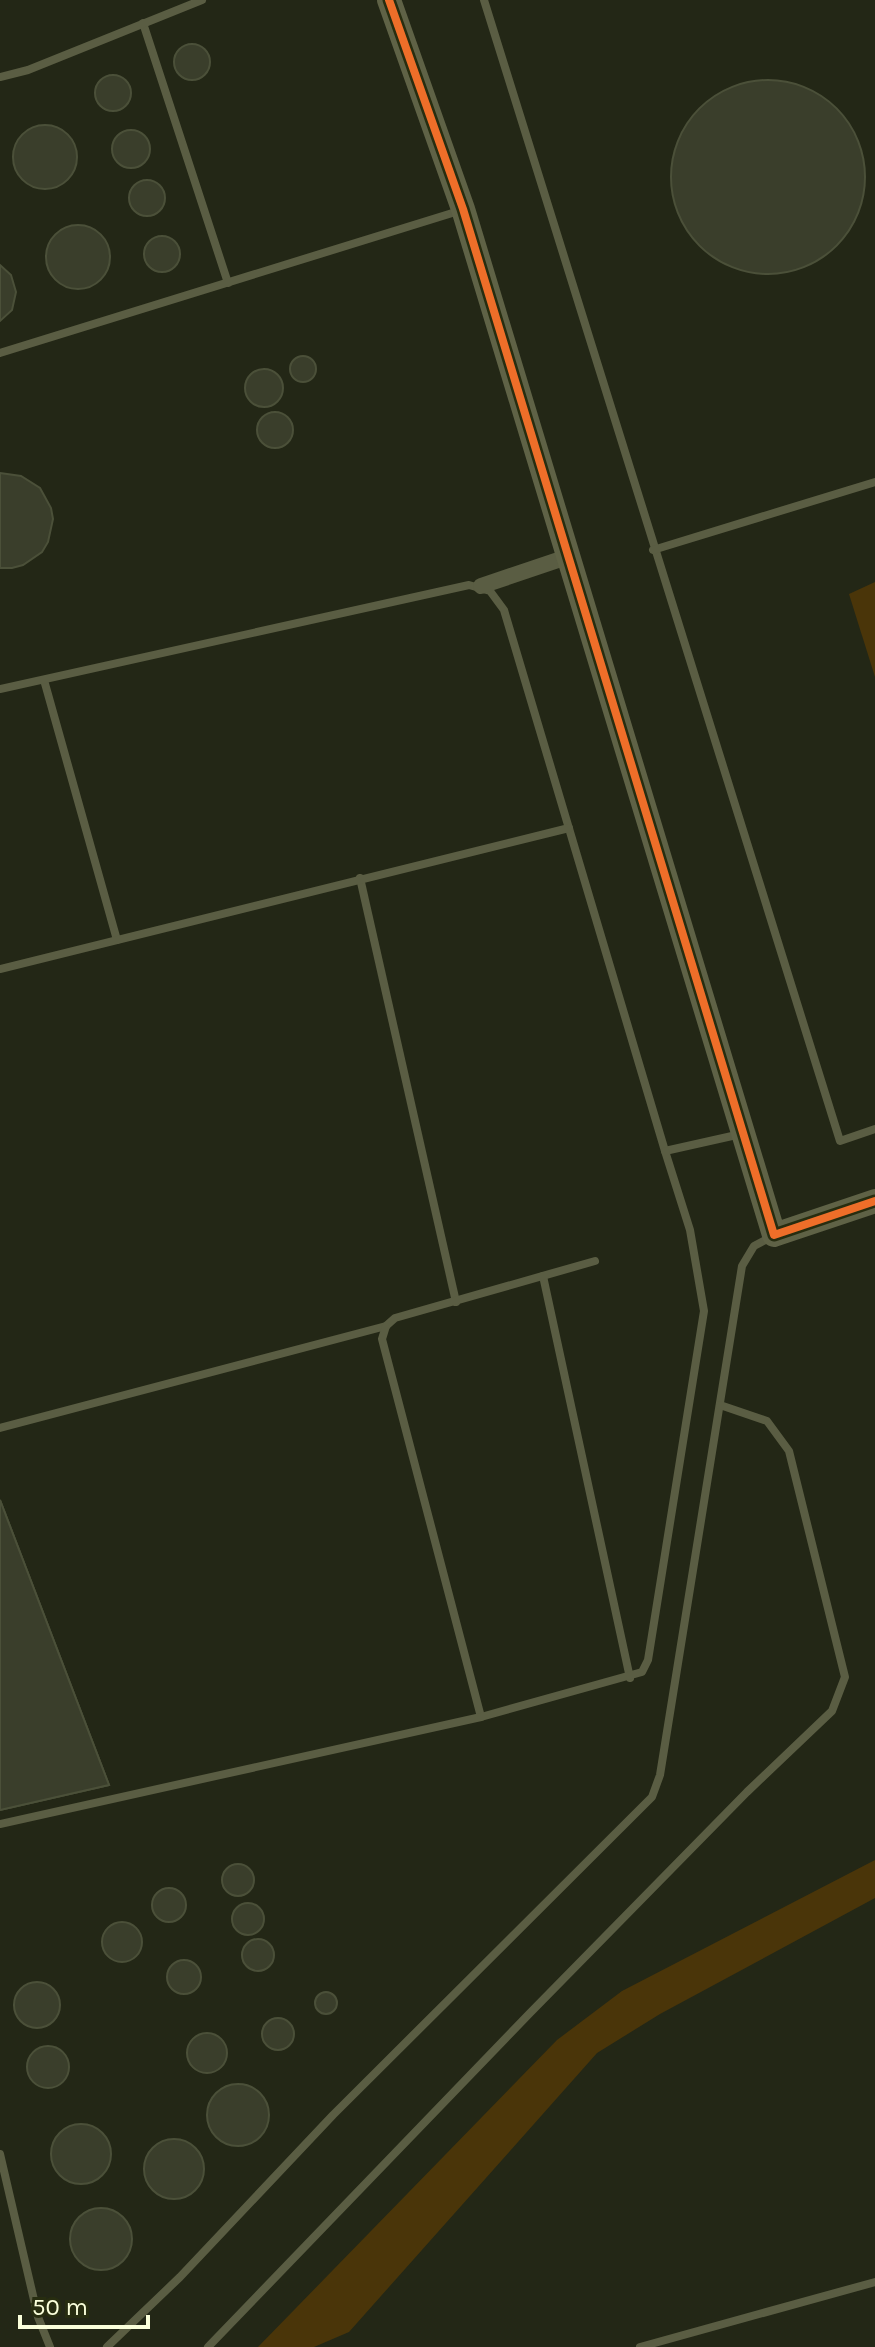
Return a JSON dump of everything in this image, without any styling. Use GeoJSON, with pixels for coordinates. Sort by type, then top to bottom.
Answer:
{"type":"FeatureCollection","features":[{"type":"Feature","properties":{"kind":"street"},"geometry":{"type":"LineString","coordinates":[[389,0],[463,209],[774,1235],[875,1201]]}},
{"type":"Feature","properties":{"kind":"street"},"geometry":{"type":"LineString","coordinates":[[481,586],[567,557]]}},
{"type":"Feature","properties":{"kind":"lane"},"geometry":{"type":"LineString","coordinates":[[0,77],[28,70],[202,0]]}},
{"type":"Feature","properties":{"kind":"lane"},"geometry":{"type":"LineString","coordinates":[[484,0],[653,550],[840,1141],[875,1129]]}},
{"type":"Feature","properties":{"kind":"lane"},"geometry":{"type":"LineString","coordinates":[[143,23],[228,283]]}},
{"type":"Feature","properties":{"kind":"lane"},"geometry":{"type":"LineString","coordinates":[[0,353],[463,209]]}},
{"type":"Feature","properties":{"kind":"lane"},"geometry":{"type":"LineString","coordinates":[[653,550],[875,482]]}},
{"type":"Feature","properties":{"kind":"lane"},"geometry":{"type":"LineString","coordinates":[[0,689],[469,585],[481,586],[499,598],[690,1230],[704,1311],[648,1660],[642,1672],[630,1678],[481,1717],[0,1824]]}},
{"type":"Feature","properties":{"kind":"lane"},"geometry":{"type":"LineString","coordinates":[[44,680],[117,940]]}},
{"type":"Feature","properties":{"kind":"lane"},"geometry":{"type":"LineString","coordinates":[[0,969],[569,828]]}},
{"type":"Feature","properties":{"kind":"lane"},"geometry":{"type":"LineString","coordinates":[[360,878],[456,1302]]}},
{"type":"Feature","properties":{"kind":"lane"},"geometry":{"type":"LineString","coordinates":[[665,1151],[742,1134]]}},
{"type":"Feature","properties":{"kind":"lane"},"geometry":{"type":"LineString","coordinates":[[107,2347],[180,2277],[333,2115],[652,1797],[660,1775],[742,1266],[754,1246],[774,1235]]}},
{"type":"Feature","properties":{"kind":"lane"},"geometry":{"type":"LineString","coordinates":[[0,1428],[386,1326],[395,1318],[595,1261]]}},
{"type":"Feature","properties":{"kind":"lane"},"geometry":{"type":"LineString","coordinates":[[543,1276],[630,1678]]}},
{"type":"Feature","properties":{"kind":"lane"},"geometry":{"type":"LineString","coordinates":[[386,1326],[382,1339],[481,1717]]}},
{"type":"Feature","properties":{"kind":"lane"},"geometry":{"type":"LineString","coordinates":[[208,2347],[529,2014],[747,1792],[832,1711],[845,1677],[789,1451],[767,1421],[720,1405]]}},
{"type":"Feature","properties":{"kind":"lane"},"geometry":{"type":"LineString","coordinates":[[1,2158],[38,2317],[50,2347]]}},
{"type":"Feature","properties":{"kind":"lane"},"geometry":{"type":"LineString","coordinates":[[640,2347],[875,2282]]}},
{"type":"Feature","properties":{"kind":"shaded area"},"geometry":{"type":"Polygon","coordinates":[[[875,582],[875,677],[849,594],[875,582]]]}},
{"type":"Feature","properties":{"kind":"shaded area"},"geometry":{"type":"Polygon","coordinates":[[[875,1860],[875,1898],[660,2014],[597,2053],[349,2332],[314,2347],[258,2347],[557,2040],[622,1991],[875,1860]]]}},
{"type":"Feature","properties":{"kind":"building"},"geometry":{"type":"Polygon","coordinates":[[[192,44],[205,49],[210,62],[205,75],[192,80],[179,75],[174,62],[179,49],[192,44]]]}},
{"type":"Feature","properties":{"kind":"building"},"geometry":{"type":"Polygon","coordinates":[[[113,75],[126,80],[131,93],[126,106],[113,111],[100,106],[95,93],[100,80],[113,75]]]}},
{"type":"Feature","properties":{"kind":"building"},"geometry":{"type":"Polygon","coordinates":[[[768,80],[787,81],[805,87],[837,108],[858,140],[864,158],[864,196],[858,214],[837,246],[805,267],[787,273],[768,274],[749,273],[731,267],[699,246],[678,214],[672,196],[671,177],[672,158],[678,140],[699,108],[731,87],[749,81],[768,80]]]}},
{"type":"Feature","properties":{"kind":"building"},"geometry":{"type":"Polygon","coordinates":[[[45,125],[63,131],[71,139],[77,157],[71,175],[63,183],[45,189],[27,183],[19,175],[13,157],[19,139],[27,131],[45,125]]]}},
{"type":"Feature","properties":{"kind":"building"},"geometry":{"type":"Polygon","coordinates":[[[131,130],[144,136],[150,149],[144,162],[131,168],[118,162],[112,149],[118,136],[131,130]]]}},
{"type":"Feature","properties":{"kind":"building"},"geometry":{"type":"Polygon","coordinates":[[[147,180],[160,185],[165,198],[160,211],[147,216],[134,211],[129,198],[134,185],[147,180]]]}},
{"type":"Feature","properties":{"kind":"building"},"geometry":{"type":"Polygon","coordinates":[[[78,225],[90,227],[101,234],[108,245],[108,269],[101,280],[90,287],[78,289],[66,287],[55,280],[48,269],[46,257],[48,245],[55,234],[66,227],[78,225]]]}},
{"type":"Feature","properties":{"kind":"building"},"geometry":{"type":"Polygon","coordinates":[[[162,236],[175,241],[180,254],[175,267],[162,272],[149,267],[144,254],[149,241],[162,236]]]}},
{"type":"Feature","properties":{"kind":"building"},"geometry":{"type":"Polygon","coordinates":[[[0,265],[11,275],[16,292],[12,310],[0,321],[0,265]]]}},
{"type":"Feature","properties":{"kind":"building"},"geometry":{"type":"Polygon","coordinates":[[[303,356],[312,360],[316,369],[312,378],[303,382],[294,378],[290,369],[294,360],[303,356]]]}},
{"type":"Feature","properties":{"kind":"building"},"geometry":{"type":"Polygon","coordinates":[[[264,369],[278,374],[283,388],[278,402],[264,407],[250,402],[245,388],[250,374],[264,369]]]}},
{"type":"Feature","properties":{"kind":"building"},"geometry":{"type":"Polygon","coordinates":[[[275,412],[288,417],[293,430],[288,443],[275,448],[262,443],[257,430],[262,417],[275,412]]]}},
{"type":"Feature","properties":{"kind":"building"},"geometry":{"type":"Polygon","coordinates":[[[0,473],[21,476],[40,488],[51,508],[53,519],[48,542],[42,552],[23,565],[12,568],[0,568],[0,473]]]}},
{"type":"Feature","properties":{"kind":"building"},"geometry":{"type":"Polygon","coordinates":[[[0,1500],[109,1785],[0,1810],[0,1500]]]}},
{"type":"Feature","properties":{"kind":"building"},"geometry":{"type":"Polygon","coordinates":[[[0,1500],[109,1785],[0,1810],[0,1500]]]}},
{"type":"Feature","properties":{"kind":"building"},"geometry":{"type":"Polygon","coordinates":[[[238,1864],[249,1869],[254,1880],[249,1891],[238,1896],[227,1891],[222,1880],[227,1869],[238,1864]]]}},
{"type":"Feature","properties":{"kind":"building"},"geometry":{"type":"Polygon","coordinates":[[[169,1888],[181,1893],[186,1905],[181,1917],[169,1922],[157,1917],[152,1905],[157,1893],[169,1888]]]}},
{"type":"Feature","properties":{"kind":"building"},"geometry":{"type":"Polygon","coordinates":[[[248,1903],[259,1908],[264,1919],[259,1930],[248,1935],[237,1930],[232,1919],[237,1908],[248,1903]]]}},
{"type":"Feature","properties":{"kind":"building"},"geometry":{"type":"Polygon","coordinates":[[[122,1922],[136,1928],[142,1942],[136,1956],[122,1962],[108,1956],[102,1942],[108,1928],[122,1922]]]}},
{"type":"Feature","properties":{"kind":"building"},"geometry":{"type":"Polygon","coordinates":[[[258,1939],[269,1944],[274,1955],[269,1966],[258,1971],[247,1966],[242,1955],[247,1944],[258,1939]]]}},
{"type":"Feature","properties":{"kind":"building"},"geometry":{"type":"Polygon","coordinates":[[[184,1960],[196,1965],[201,1977],[196,1989],[184,1994],[172,1989],[167,1977],[172,1965],[184,1960]]]}},
{"type":"Feature","properties":{"kind":"building"},"geometry":{"type":"Polygon","coordinates":[[[37,1982],[54,1988],[60,2005],[54,2022],[37,2028],[20,2022],[14,2005],[20,1988],[37,1982]]]}},
{"type":"Feature","properties":{"kind":"building"},"geometry":{"type":"Polygon","coordinates":[[[326,1992],[334,1995],[337,2003],[334,2011],[326,2014],[318,2011],[315,2003],[318,1995],[326,1992]]]}},
{"type":"Feature","properties":{"kind":"building"},"geometry":{"type":"Polygon","coordinates":[[[278,2018],[289,2023],[294,2034],[289,2045],[278,2050],[267,2045],[262,2034],[267,2023],[278,2018]]]}},
{"type":"Feature","properties":{"kind":"building"},"geometry":{"type":"Polygon","coordinates":[[[207,2033],[221,2039],[227,2053],[221,2067],[207,2073],[193,2067],[187,2053],[193,2039],[207,2033]]]}},
{"type":"Feature","properties":{"kind":"building"},"geometry":{"type":"Polygon","coordinates":[[[48,2046],[63,2052],[69,2067],[63,2082],[48,2088],[33,2082],[27,2067],[33,2052],[48,2046]]]}},
{"type":"Feature","properties":{"kind":"building"},"geometry":{"type":"Polygon","coordinates":[[[238,2084],[250,2086],[260,2093],[267,2103],[267,2127],[260,2137],[250,2144],[238,2146],[226,2144],[216,2137],[209,2127],[207,2115],[209,2103],[216,2093],[226,2086],[238,2084]]]}},
{"type":"Feature","properties":{"kind":"building"},"geometry":{"type":"Polygon","coordinates":[[[81,2124],[102,2133],[111,2154],[102,2175],[81,2184],[60,2175],[51,2154],[60,2133],[81,2124]]]}},
{"type":"Feature","properties":{"kind":"building"},"geometry":{"type":"Polygon","coordinates":[[[174,2139],[186,2141],[195,2148],[202,2157],[202,2181],[195,2190],[186,2197],[174,2199],[162,2197],[153,2190],[146,2181],[144,2169],[146,2157],[153,2148],[162,2141],[174,2139]]]}},
{"type":"Feature","properties":{"kind":"building"},"geometry":{"type":"Polygon","coordinates":[[[101,2208],[123,2217],[132,2239],[123,2261],[101,2270],[79,2261],[70,2239],[79,2217],[101,2208]]]}},
{"type":"Feature","properties":{"kind":"cycle path"},"geometry":{"type":"LineString","coordinates":[[389,0],[463,209],[774,1235],[875,1201]]}}]}
